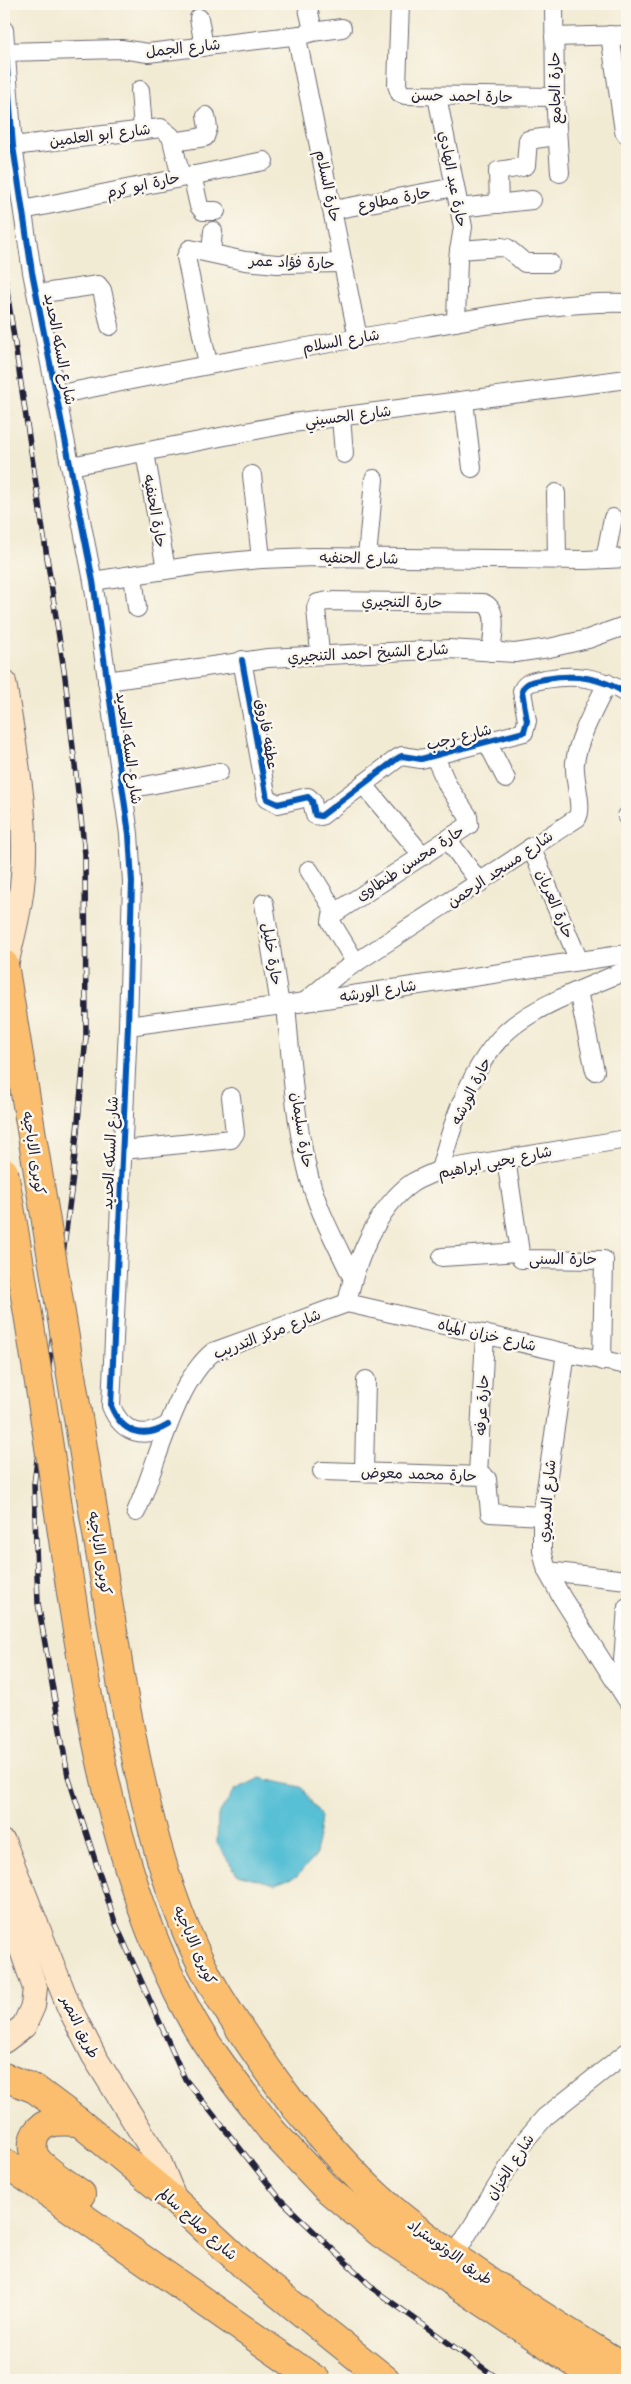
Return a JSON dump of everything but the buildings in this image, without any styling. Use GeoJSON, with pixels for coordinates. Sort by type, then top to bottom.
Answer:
{"type":"FeatureCollection","features":[{"type":"Feature","properties":{"kind":"highway","name":"كوبرى الاباجيه"},"geometry":{"type":"LineString","coordinates":[[4,964],[120,1677],[139,1774],[171,1889],[198,1955],[219,1997],[295,2107]]}},
{"type":"Feature","properties":{"kind":"highway","name":"طريق الاوتوستراد"},"geometry":{"type":"LineString","coordinates":[[4,1172],[37,1363],[80,1654],[99,1756],[120,1838],[148,1925],[184,2002],[211,2050],[273,2132],[326,2188],[380,2233],[600,2380]]}},
{"type":"Feature","properties":{"kind":"highway","name":"شارع صلاح سالم"},"geometry":{"type":"LineString","coordinates":[[4,2076],[35,2088],[79,2122],[176,2202],[249,2270],[386,2380]]}},
{"type":"Feature","properties":{"kind":"highway","name":"طريق الاوتوستراد"},"geometry":{"type":"LineString","coordinates":[[295,2107],[346,2166],[397,2213],[507,2293],[627,2369]]}},
{"type":"Feature","properties":{"kind":"highway"},"geometry":{"type":"LineString","coordinates":[[79,2122],[46,2124],[37,2132],[32,2143],[33,2154],[40,2163],[100,2208],[114,2221],[126,2237],[135,2254]]}},
{"type":"Feature","properties":{"kind":"highway"},"geometry":{"type":"LineString","coordinates":[[4,2162],[316,2380]]}},
{"type":"Feature","properties":{"kind":"street","name":"حارة السلام"},"geometry":{"type":"LineString","coordinates":[[308,4],[313,28],[298,43],[358,338]]}},
{"type":"Feature","properties":{"kind":"street","name":"حارة احمد حسن"},"geometry":{"type":"LineString","coordinates":[[400,4],[398,90],[405,95],[554,97]]}},
{"type":"Feature","properties":{"kind":"street","name":"حارة الجامع"},"geometry":{"type":"LineString","coordinates":[[554,4],[554,97],[560,172]]}},
{"type":"Feature","properties":{"kind":"street"},"geometry":{"type":"LineString","coordinates":[[199,18],[204,46]]}},
{"type":"Feature","properties":{"kind":"street","name":"شارع الجمل"},"geometry":{"type":"LineString","coordinates":[[5,52],[121,49],[148,53],[342,28]]}},
{"type":"Feature","properties":{"kind":"street","name":"شارع السكه الحديد"},"geometry":{"type":"LineString","coordinates":[[4,30],[13,146],[37,294],[93,581],[129,834],[132,882],[128,1026],[111,1406],[120,1421],[134,1432],[146,1434],[158,1432],[168,1425]]}},
{"type":"Feature","properties":{"kind":"street"},"geometry":{"type":"LineString","coordinates":[[554,37],[619,35],[624,131],[627,135]]}},
{"type":"Feature","properties":{"kind":"street"},"geometry":{"type":"LineString","coordinates":[[140,90],[143,129]]}},
{"type":"Feature","properties":{"kind":"street","name":"حارة عبد الهادي"},"geometry":{"type":"LineString","coordinates":[[437,96],[463,227],[459,250],[456,322]]}},
{"type":"Feature","properties":{"kind":"street"},"geometry":{"type":"LineString","coordinates":[[173,142],[205,137],[208,128],[206,116]]}},
{"type":"Feature","properties":{"kind":"street","name":"شارع ابو العلمين"},"geometry":{"type":"LineString","coordinates":[[13,146],[161,128],[167,131],[173,142],[199,206],[204,211],[216,211]]}},
{"type":"Feature","properties":{"kind":"street"},"geometry":{"type":"LineString","coordinates":[[499,204],[498,171],[526,165],[528,140],[556,136]]}},
{"type":"Feature","properties":{"kind":"street","name":"حارة ابو كرم"},"geometry":{"type":"LineString","coordinates":[[23,210],[264,161]]}},
{"type":"Feature","properties":{"kind":"street","name":"حارة مطاوع"},"geometry":{"type":"LineString","coordinates":[[332,210],[455,187]]}},
{"type":"Feature","properties":{"kind":"street"},"geometry":{"type":"LineString","coordinates":[[459,208],[532,200]]}},
{"type":"Feature","properties":{"kind":"street"},"geometry":{"type":"LineString","coordinates":[[211,253],[213,231]]}},
{"type":"Feature","properties":{"kind":"street"},"geometry":{"type":"LineString","coordinates":[[459,250],[501,247],[507,248],[524,263],[550,264]]}},
{"type":"Feature","properties":{"kind":"street","name":"حارة فؤاد عمر"},"geometry":{"type":"LineString","coordinates":[[208,364],[186,257],[190,248],[245,260],[278,264],[343,263]]}},
{"type":"Feature","properties":{"kind":"street"},"geometry":{"type":"LineString","coordinates":[[37,294],[98,284],[102,290],[110,326]]}},
{"type":"Feature","properties":{"kind":"street","name":"شارع السلام"},"geometry":{"type":"LineString","coordinates":[[56,395],[208,364],[456,322],[559,308],[627,304]]}},
{"type":"Feature","properties":{"kind":"street","name":"شارع الحسيني"},"geometry":{"type":"LineString","coordinates":[[71,466],[145,453],[252,430],[341,416],[627,379]]}},
{"type":"Feature","properties":{"kind":"street"},"geometry":{"type":"LineString","coordinates":[[464,401],[472,468]]}},
{"type":"Feature","properties":{"kind":"street"},"geometry":{"type":"LineString","coordinates":[[341,416],[344,454]]}},
{"type":"Feature","properties":{"kind":"street","name":"حارة الحنفيه"},"geometry":{"type":"LineString","coordinates":[[145,453],[166,569]]}},
{"type":"Feature","properties":{"kind":"street"},"geometry":{"type":"LineString","coordinates":[[252,475],[261,559]]}},
{"type":"Feature","properties":{"kind":"street"},"geometry":{"type":"LineString","coordinates":[[367,558],[374,479]]}},
{"type":"Feature","properties":{"kind":"street"},"geometry":{"type":"LineString","coordinates":[[556,493],[556,560]]}},
{"type":"Feature","properties":{"kind":"street"},"geometry":{"type":"LineString","coordinates":[[605,559],[613,518]]}},
{"type":"Feature","properties":{"kind":"street","name":"شارع الحنفيه"},"geometry":{"type":"LineString","coordinates":[[93,581],[166,569],[261,559],[556,560],[627,558]]}},
{"type":"Feature","properties":{"kind":"street"},"geometry":{"type":"LineString","coordinates":[[133,575],[137,608]]}},
{"type":"Feature","properties":{"kind":"street","name":"حارة التنجيري"},"geometry":{"type":"LineString","coordinates":[[320,654],[316,608],[318,603],[328,601],[483,603],[491,607],[493,614],[491,652]]}},
{"type":"Feature","properties":{"kind":"street","name":"شارع الشيخ احمد التنجيري"},"geometry":{"type":"LineString","coordinates":[[107,681],[242,660],[320,654],[449,649],[515,653],[588,639],[627,625]]}},
{"type":"Feature","properties":{"kind":"street","name":"عطفه فاروق"},"geometry":{"type":"LineString","coordinates":[[242,660],[265,794],[272,803],[278,804]]}},
{"type":"Feature","properties":{"kind":"street","name":"شارع رجب"},"geometry":{"type":"LineString","coordinates":[[278,804],[308,797],[312,801],[315,815],[321,816],[398,758],[406,757],[416,760],[524,732],[527,721],[522,691],[527,684],[570,676],[593,678],[627,694]]}},
{"type":"Feature","properties":{"kind":"street"},"geometry":{"type":"LineString","coordinates":[[4,682],[21,786],[23,853],[20,900],[4,975]]}},
{"type":"Feature","properties":{"kind":"street","name":"شارع مسجد الرحمن"},"geometry":{"type":"LineString","coordinates":[[305,1002],[337,975],[577,818],[580,814],[574,775],[578,747],[607,683]]}},
{"type":"Feature","properties":{"kind":"street"},"geometry":{"type":"LineString","coordinates":[[487,742],[506,779]]}},
{"type":"Feature","properties":{"kind":"street","name":"حارة محسن طنطاوى"},"geometry":{"type":"LineString","coordinates":[[335,912],[470,825],[470,820],[448,786],[434,755]]}},
{"type":"Feature","properties":{"kind":"street"},"geometry":{"type":"LineString","coordinates":[[123,790],[219,772]]}},
{"type":"Feature","properties":{"kind":"street"},"geometry":{"type":"LineString","coordinates":[[363,784],[423,856]]}},
{"type":"Feature","properties":{"kind":"street"},"geometry":{"type":"LineString","coordinates":[[448,840],[480,883]]}},
{"type":"Feature","properties":{"kind":"street","name":"حارة العريان"},"geometry":{"type":"LineString","coordinates":[[531,847],[579,961]]}},
{"type":"Feature","properties":{"kind":"street"},"geometry":{"type":"LineString","coordinates":[[308,870],[335,912],[330,922],[356,963]]}},
{"type":"Feature","properties":{"kind":"street","name":"حارة خليل"},"geometry":{"type":"LineString","coordinates":[[264,903],[283,1005]]}},
{"type":"Feature","properties":{"kind":"street","name":"شارع الورشه"},"geometry":{"type":"LineString","coordinates":[[128,1026],[305,1002],[627,954]]}},
{"type":"Feature","properties":{"kind":"street","name":"حارة الورشه"},"geometry":{"type":"LineString","coordinates":[[440,1170],[462,1102],[485,1059],[499,1040],[518,1022],[540,1008],[627,970]]}},
{"type":"Feature","properties":{"kind":"street"},"geometry":{"type":"LineString","coordinates":[[578,991],[595,1071]]}},
{"type":"Feature","properties":{"kind":"street","name":"حارة سليمان"},"geometry":{"type":"LineString","coordinates":[[283,1005],[298,1118],[307,1169],[326,1221],[352,1278]]}},
{"type":"Feature","properties":{"kind":"street"},"geometry":{"type":"LineString","coordinates":[[122,1150],[231,1139],[234,1133],[231,1098]]}},
{"type":"Feature","properties":{"kind":"street","name":"شارع يحيى ابراهيم"},"geometry":{"type":"LineString","coordinates":[[348,1303],[352,1278],[373,1229],[389,1206],[411,1184],[440,1170],[627,1139]]}},
{"type":"Feature","properties":{"kind":"street","name":"حارة السنى"},"geometry":{"type":"LineString","coordinates":[[506,1159],[519,1252],[522,1260],[604,1260],[602,1361]]}},
{"type":"Feature","properties":{"kind":"street"},"geometry":{"type":"LineString","coordinates":[[442,1257],[519,1252]]}},
{"type":"Feature","properties":{"kind":"street","name":"شارع مركز التدريب"},"geometry":{"type":"LineString","coordinates":[[136,1512],[149,1482],[168,1425],[194,1371],[213,1352],[348,1303]]}},
{"type":"Feature","properties":{"kind":"street","name":"شارع خزان المياه"},"geometry":{"type":"LineString","coordinates":[[348,1303],[602,1361],[627,1365]]}},
{"type":"Feature","properties":{"kind":"street","name":"حارة عرفه"},"geometry":{"type":"LineString","coordinates":[[478,1475],[485,1334]]}},
{"type":"Feature","properties":{"kind":"street","name":"شارع الدميري"},"geometry":{"type":"LineString","coordinates":[[566,1353],[542,1516],[542,1551],[547,1571],[561,1596],[624,1694]]}},
{"type":"Feature","properties":{"kind":"street"},"geometry":{"type":"LineString","coordinates":[[364,1472],[366,1380]]}},
{"type":"Feature","properties":{"kind":"street","name":"حارة محمد معوض"},"geometry":{"type":"LineString","coordinates":[[322,1471],[478,1475],[487,1477],[490,1513],[542,1516]]}},
{"type":"Feature","properties":{"kind":"street"},"geometry":{"type":"LineString","coordinates":[[547,1571],[627,1580]]}},
{"type":"Feature","properties":{"kind":"street"},"geometry":{"type":"LineString","coordinates":[[624,1694],[627,1606]]}},
{"type":"Feature","properties":{"kind":"street","name":"طريق النصر"},"geometry":{"type":"LineString","coordinates":[[4,1843],[69,2007],[94,2056],[159,2161],[176,2202]]}},
{"type":"Feature","properties":{"kind":"street"},"geometry":{"type":"LineString","coordinates":[[4,1898],[35,1988],[33,2006],[24,2026],[4,2041]]}},
{"type":"Feature","properties":{"kind":"street","name":"شارع الخزان"},"geometry":{"type":"LineString","coordinates":[[454,2256],[526,2139],[545,2117],[627,2052]]}},
{"type":"Feature","properties":{"kind":"water"},"geometry":{"type":"Polygon","coordinates":[[[260,1778],[301,1787],[321,1816],[316,1855],[297,1876],[275,1884],[237,1874],[217,1843],[218,1815],[235,1790],[260,1778]]]}},
{"type":"Feature","properties":{"kind":"railway"},"geometry":{"type":"LineString","coordinates":[[4,271],[65,677],[85,854],[86,1037],[72,1184],[34,1484],[38,1603],[68,1776],[115,1922],[185,2079],[280,2199],[376,2291],[500,2380]]}},
{"type":"Feature","properties":{"kind":"cycle path"},"geometry":{"type":"LineString","coordinates":[[4,30],[13,146],[32,272],[93,581],[129,834],[132,882],[128,1026],[111,1406],[121,1422],[127,1428],[134,1431],[150,1432],[168,1425]]}},
{"type":"Feature","properties":{"kind":"cycle path"},"geometry":{"type":"LineString","coordinates":[[242,660],[267,799],[278,804],[308,797],[312,801],[315,815],[321,816],[402,756],[421,759],[524,732],[527,721],[522,691],[531,682],[567,677],[588,678],[598,680],[627,694]]}}]}
